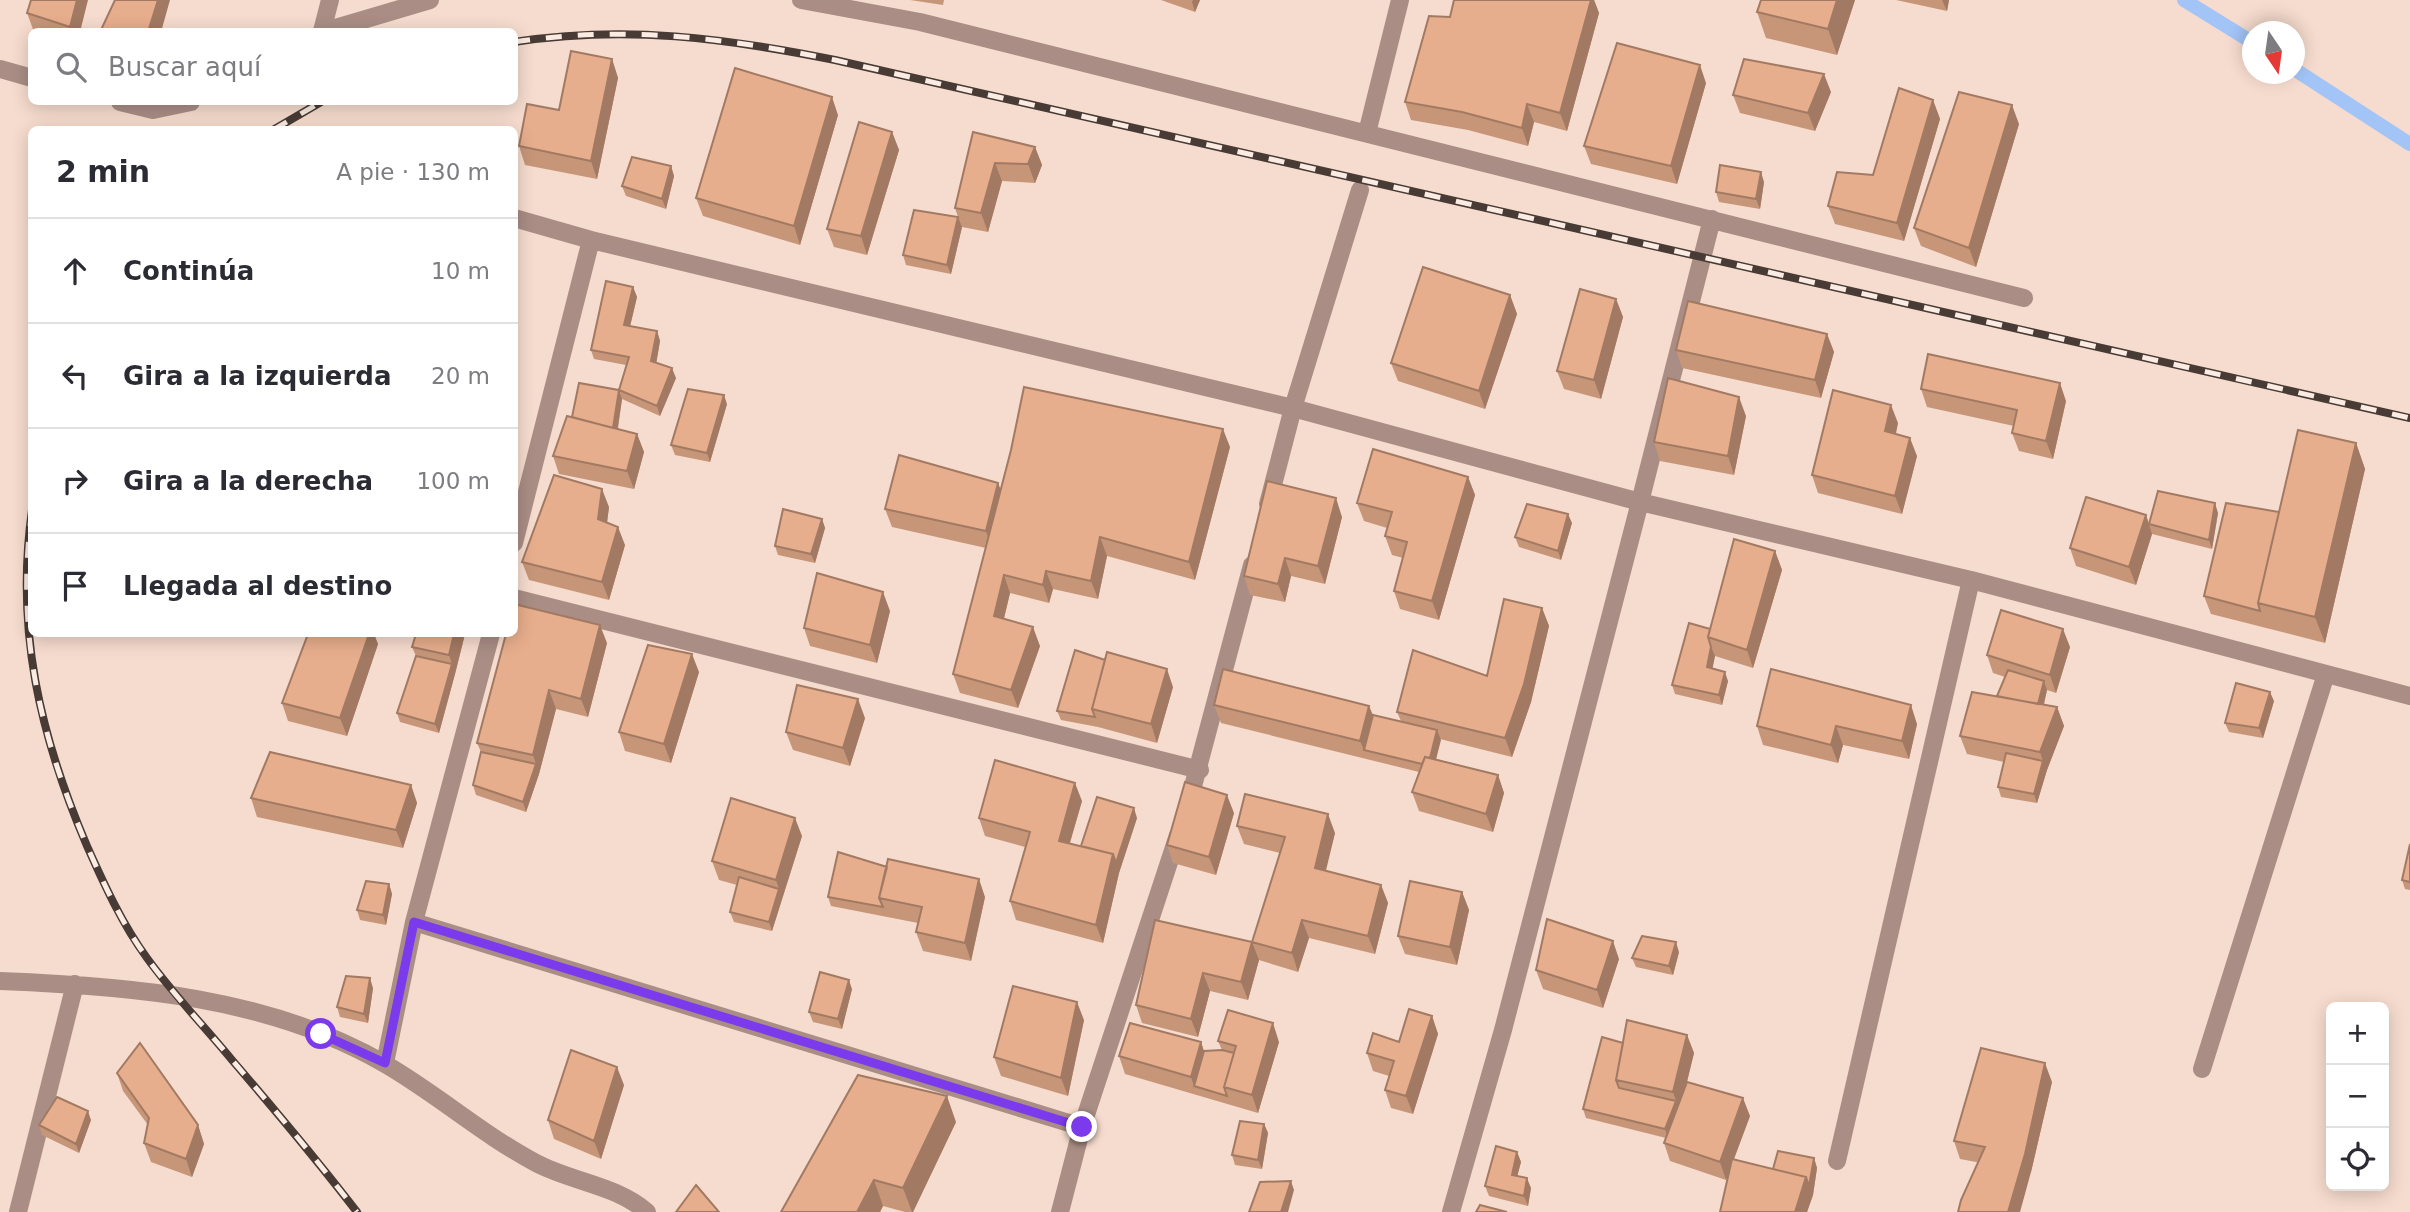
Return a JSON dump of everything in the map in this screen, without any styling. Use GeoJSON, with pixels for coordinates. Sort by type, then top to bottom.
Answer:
{"type":"FeatureCollection","features":[{"type":"Feature","properties":{"kind":"street"},"geometry":{"type":"LineString","coordinates":[[323,28],[330,0]]}},
{"type":"Feature","properties":{"kind":"street"},"geometry":{"type":"LineString","coordinates":[[332,28],[429,0]]}},
{"type":"Feature","properties":{"kind":"street"},"geometry":{"type":"LineString","coordinates":[[801,0],[920,22],[2024,298]]}},
{"type":"Feature","properties":{"kind":"street"},"geometry":{"type":"LineString","coordinates":[[1367,133],[1400,0]]}},
{"type":"Feature","properties":{"kind":"street"},"geometry":{"type":"LineString","coordinates":[[0,69],[28,77]]}},
{"type":"Feature","properties":{"kind":"street"},"geometry":{"type":"LineString","coordinates":[[132,105],[153,110],[177,105]]}},
{"type":"Feature","properties":{"kind":"street"},"geometry":{"type":"LineString","coordinates":[[1265,515],[1293,408],[1360,190]]}},
{"type":"Feature","properties":{"kind":"street"},"geometry":{"type":"LineString","coordinates":[[518,219],[591,240],[1293,408],[1640,502],[1971,580],[2410,696]]}},
{"type":"Feature","properties":{"kind":"street"},"geometry":{"type":"LineString","coordinates":[[1451,1212],[1503,1030],[1712,219]]}},
{"type":"Feature","properties":{"kind":"street"},"geometry":{"type":"LineString","coordinates":[[518,527],[591,240]]}},
{"type":"Feature","properties":{"kind":"street"},"geometry":{"type":"LineString","coordinates":[[1059,1212],[1082,1127],[1200,771],[1258,542]]}},
{"type":"Feature","properties":{"kind":"street"},"geometry":{"type":"LineString","coordinates":[[1837,1161],[1971,580]]}},
{"type":"Feature","properties":{"kind":"street"},"geometry":{"type":"LineString","coordinates":[[518,599],[1200,771]]}},
{"type":"Feature","properties":{"kind":"street"},"geometry":{"type":"LineString","coordinates":[[385,1063],[414,922],[490,637]]}},
{"type":"Feature","properties":{"kind":"street"},"geometry":{"type":"LineString","coordinates":[[2202,1069],[2326,674]]}},
{"type":"Feature","properties":{"kind":"street"},"geometry":{"type":"LineString","coordinates":[[414,922],[1082,1127]]}},
{"type":"Feature","properties":{"kind":"street"},"geometry":{"type":"LineString","coordinates":[[0,981],[75,984],[176,994],[226,1005],[321,1034],[385,1063],[537,1164],[633,1200],[647,1212]]}},
{"type":"Feature","properties":{"kind":"street"},"geometry":{"type":"LineString","coordinates":[[18,1212],[75,984]]}},
{"type":"Feature","properties":{"kind":"building"},"geometry":{"type":"Polygon","coordinates":[[[31,0],[77,0],[70,27],[27,13],[31,0]]]}},
{"type":"Feature","properties":{"kind":"building"},"geometry":{"type":"Polygon","coordinates":[[[115,0],[158,0],[149,28],[102,28],[115,0]]]}},
{"type":"Feature","properties":{"kind":"building"},"geometry":{"type":"Polygon","coordinates":[[[1454,0],[1591,0],[1560,113],[1527,104],[1522,128],[1462,112],[1405,102],[1429,16],[1450,17],[1454,0]]]}},
{"type":"Feature","properties":{"kind":"building"},"geometry":{"type":"Polygon","coordinates":[[[1761,0],[1837,0],[1828,29],[1757,12],[1761,0]]]}},
{"type":"Feature","properties":{"kind":"building"},"geometry":{"type":"Polygon","coordinates":[[[1617,43],[1700,65],[1671,166],[1584,146],[1617,43]]]}},
{"type":"Feature","properties":{"kind":"building"},"geometry":{"type":"Polygon","coordinates":[[[571,51],[612,59],[591,161],[519,146],[527,104],[559,110],[571,51]]]}},
{"type":"Feature","properties":{"kind":"building"},"geometry":{"type":"Polygon","coordinates":[[[1744,59],[1824,74],[1808,113],[1733,95],[1744,59]]]}},
{"type":"Feature","properties":{"kind":"building"},"geometry":{"type":"Polygon","coordinates":[[[735,68],[832,97],[794,226],[696,198],[735,68]]]}},
{"type":"Feature","properties":{"kind":"building"},"geometry":{"type":"Polygon","coordinates":[[[1899,88],[1933,100],[1897,223],[1828,206],[1837,172],[1873,175],[1899,88]]]}},
{"type":"Feature","properties":{"kind":"building"},"geometry":{"type":"Polygon","coordinates":[[[1959,92],[2012,105],[1969,248],[1914,228],[1959,92]]]}},
{"type":"Feature","properties":{"kind":"building"},"geometry":{"type":"Polygon","coordinates":[[[859,122],[892,132],[861,236],[827,229],[859,122]]]}},
{"type":"Feature","properties":{"kind":"building"},"geometry":{"type":"Polygon","coordinates":[[[973,132],[1035,147],[1028,164],[995,163],[981,213],[955,208],[973,132]]]}},
{"type":"Feature","properties":{"kind":"building"},"geometry":{"type":"Polygon","coordinates":[[[632,157],[671,166],[662,199],[622,186],[632,157]]]}},
{"type":"Feature","properties":{"kind":"building"},"geometry":{"type":"Polygon","coordinates":[[[1720,165],[1761,172],[1756,199],[1716,192],[1720,165]]]}},
{"type":"Feature","properties":{"kind":"building"},"geometry":{"type":"Polygon","coordinates":[[[914,210],[958,217],[947,265],[903,255],[914,210]]]}},
{"type":"Feature","properties":{"kind":"building"},"geometry":{"type":"Polygon","coordinates":[[[1423,267],[1510,295],[1479,391],[1391,363],[1423,267]]]}},
{"type":"Feature","properties":{"kind":"building"},"geometry":{"type":"Polygon","coordinates":[[[606,281],[633,287],[624,325],[657,331],[651,361],[672,368],[657,406],[619,390],[629,357],[591,350],[606,281]]]}},
{"type":"Feature","properties":{"kind":"building"},"geometry":{"type":"Polygon","coordinates":[[[1580,289],[1616,299],[1594,380],[1557,371],[1580,289]]]}},
{"type":"Feature","properties":{"kind":"building"},"geometry":{"type":"Polygon","coordinates":[[[1688,301],[1827,334],[1815,380],[1676,350],[1688,301]]]}},
{"type":"Feature","properties":{"kind":"building"},"geometry":{"type":"Polygon","coordinates":[[[1928,354],[2060,383],[2046,441],[2012,433],[2017,410],[1921,389],[1928,354]]]}},
{"type":"Feature","properties":{"kind":"building"},"geometry":{"type":"Polygon","coordinates":[[[1668,378],[1739,397],[1728,456],[1654,442],[1668,378]]]}},
{"type":"Feature","properties":{"kind":"building"},"geometry":{"type":"Polygon","coordinates":[[[579,383],[619,390],[613,428],[572,417],[579,383]]]}},
{"type":"Feature","properties":{"kind":"building"},"geometry":{"type":"Polygon","coordinates":[[[1024,387],[1223,429],[1189,562],[1100,537],[1091,581],[1046,571],[1043,585],[1004,575],[994,616],[1033,627],[1011,690],[953,674],[1011,450],[1024,387]]]}},
{"type":"Feature","properties":{"kind":"building"},"geometry":{"type":"Polygon","coordinates":[[[688,389],[724,395],[707,453],[671,445],[688,389]]]}},
{"type":"Feature","properties":{"kind":"building"},"geometry":{"type":"Polygon","coordinates":[[[1833,390],[1891,405],[1885,431],[1910,438],[1895,496],[1812,475],[1833,390]]]}},
{"type":"Feature","properties":{"kind":"building"},"geometry":{"type":"Polygon","coordinates":[[[567,416],[637,434],[627,471],[553,456],[567,416]]]}},
{"type":"Feature","properties":{"kind":"building"},"geometry":{"type":"Polygon","coordinates":[[[2298,430],[2356,443],[2315,617],[2258,603],[2298,430]]]}},
{"type":"Feature","properties":{"kind":"building"},"geometry":{"type":"Polygon","coordinates":[[[1373,449],[1468,477],[1432,601],[1394,591],[1407,542],[1385,536],[1392,512],[1357,503],[1373,449]]]}},
{"type":"Feature","properties":{"kind":"building"},"geometry":{"type":"Polygon","coordinates":[[[899,455],[998,483],[986,531],[885,509],[899,455]]]}},
{"type":"Feature","properties":{"kind":"building"},"geometry":{"type":"Polygon","coordinates":[[[554,475],[602,489],[598,519],[618,527],[602,582],[522,562],[554,475]]]}},
{"type":"Feature","properties":{"kind":"building"},"geometry":{"type":"Polygon","coordinates":[[[1267,481],[1336,498],[1318,566],[1285,558],[1278,584],[1244,576],[1267,481]]]}},
{"type":"Feature","properties":{"kind":"building"},"geometry":{"type":"Polygon","coordinates":[[[2158,491],[2215,503],[2209,540],[2149,524],[2158,491]]]}},
{"type":"Feature","properties":{"kind":"building"},"geometry":{"type":"Polygon","coordinates":[[[2086,497],[2146,515],[2129,567],[2070,548],[2086,497]]]}},
{"type":"Feature","properties":{"kind":"building"},"geometry":{"type":"Polygon","coordinates":[[[2226,503],[2279,512],[2258,603],[2260,611],[2204,596],[2226,503]]]}},
{"type":"Feature","properties":{"kind":"building"},"geometry":{"type":"Polygon","coordinates":[[[1527,504],[1568,514],[1558,551],[1515,537],[1527,504]]]}},
{"type":"Feature","properties":{"kind":"building"},"geometry":{"type":"Polygon","coordinates":[[[783,509],[822,519],[811,554],[775,546],[783,509]]]}},
{"type":"Feature","properties":{"kind":"building"},"geometry":{"type":"Polygon","coordinates":[[[1734,539],[1775,551],[1747,650],[1708,637],[1734,539]]]}},
{"type":"Feature","properties":{"kind":"building"},"geometry":{"type":"Polygon","coordinates":[[[817,573],[883,592],[870,645],[804,628],[817,573]]]}},
{"type":"Feature","properties":{"kind":"building"},"geometry":{"type":"Polygon","coordinates":[[[1504,599],[1542,608],[1524,684],[1505,738],[1397,712],[1413,650],[1487,676],[1504,599]]]}},
{"type":"Feature","properties":{"kind":"building"},"geometry":{"type":"Polygon","coordinates":[[[518,605],[600,625],[581,699],[549,690],[533,755],[477,743],[505,637],[518,637],[518,605]]]}},
{"type":"Feature","properties":{"kind":"building"},"geometry":{"type":"Polygon","coordinates":[[[2001,610],[2063,629],[2050,675],[1987,655],[2001,610]]]}},
{"type":"Feature","properties":{"kind":"building"},"geometry":{"type":"Polygon","coordinates":[[[1689,623],[1710,629],[1708,637],[1711,647],[1707,667],[1725,672],[1719,695],[1672,685],[1689,623]]]}},
{"type":"Feature","properties":{"kind":"building"},"geometry":{"type":"Polygon","coordinates":[[[307,637],[368,637],[340,718],[282,703],[307,637]]]}},
{"type":"Feature","properties":{"kind":"building"},"geometry":{"type":"Polygon","coordinates":[[[415,637],[453,637],[449,655],[412,647],[415,637]]]}},
{"type":"Feature","properties":{"kind":"building"},"geometry":{"type":"Polygon","coordinates":[[[648,645],[692,654],[664,744],[619,732],[648,645]]]}},
{"type":"Feature","properties":{"kind":"building"},"geometry":{"type":"Polygon","coordinates":[[[1075,650],[1105,660],[1092,709],[1095,717],[1057,711],[1075,650]]]}},
{"type":"Feature","properties":{"kind":"building"},"geometry":{"type":"Polygon","coordinates":[[[1107,652],[1167,669],[1151,724],[1092,709],[1107,652]]]}},
{"type":"Feature","properties":{"kind":"building"},"geometry":{"type":"Polygon","coordinates":[[[416,656],[452,664],[435,724],[397,713],[416,656]]]}},
{"type":"Feature","properties":{"kind":"building"},"geometry":{"type":"Polygon","coordinates":[[[1223,669],[1369,706],[1360,741],[1214,705],[1223,669]]]}},
{"type":"Feature","properties":{"kind":"building"},"geometry":{"type":"Polygon","coordinates":[[[1771,669],[1911,705],[1902,741],[1836,726],[1831,745],[1757,726],[1771,669]]]}},
{"type":"Feature","properties":{"kind":"building"},"geometry":{"type":"Polygon","coordinates":[[[2008,670],[2044,681],[2038,704],[1997,696],[2008,670]]]}},
{"type":"Feature","properties":{"kind":"building"},"geometry":{"type":"Polygon","coordinates":[[[2236,683],[2270,692],[2259,728],[2225,723],[2236,683]]]}},
{"type":"Feature","properties":{"kind":"building"},"geometry":{"type":"Polygon","coordinates":[[[797,685],[858,699],[843,748],[786,732],[797,685]]]}},
{"type":"Feature","properties":{"kind":"building"},"geometry":{"type":"Polygon","coordinates":[[[1972,692],[2057,707],[2040,752],[1960,736],[1972,692]]]}},
{"type":"Feature","properties":{"kind":"building"},"geometry":{"type":"Polygon","coordinates":[[[1373,715],[1437,730],[1430,758],[1425,757],[1422,764],[1364,750],[1373,715]]]}},
{"type":"Feature","properties":{"kind":"building"},"geometry":{"type":"Polygon","coordinates":[[[270,752],[411,785],[396,830],[251,798],[270,752]]]}},
{"type":"Feature","properties":{"kind":"building"},"geometry":{"type":"Polygon","coordinates":[[[481,752],[536,764],[523,802],[473,785],[481,752]]]}},
{"type":"Feature","properties":{"kind":"building"},"geometry":{"type":"Polygon","coordinates":[[[2006,753],[2043,761],[2034,794],[1998,787],[2006,753]]]}},
{"type":"Feature","properties":{"kind":"building"},"geometry":{"type":"Polygon","coordinates":[[[1425,757],[1498,775],[1486,814],[1412,792],[1425,757]]]}},
{"type":"Feature","properties":{"kind":"building"},"geometry":{"type":"Polygon","coordinates":[[[995,760],[1075,783],[1059,841],[1113,854],[1096,925],[1010,901],[1030,832],[979,818],[995,760]]]}},
{"type":"Feature","properties":{"kind":"building"},"geometry":{"type":"Polygon","coordinates":[[[1185,782],[1227,795],[1209,857],[1167,845],[1185,782]]]}},
{"type":"Feature","properties":{"kind":"building"},"geometry":{"type":"Polygon","coordinates":[[[1245,794],[1328,814],[1315,868],[1381,885],[1368,936],[1302,920],[1292,953],[1252,942],[1285,837],[1237,826],[1245,794]]]}},
{"type":"Feature","properties":{"kind":"building"},"geometry":{"type":"Polygon","coordinates":[[[1097,797],[1134,808],[1116,863],[1113,854],[1081,846],[1097,797]]]}},
{"type":"Feature","properties":{"kind":"building"},"geometry":{"type":"Polygon","coordinates":[[[731,798],[795,818],[776,880],[712,861],[731,798]]]}},
{"type":"Feature","properties":{"kind":"building"},"geometry":{"type":"Polygon","coordinates":[[[2410,844],[2410,882],[2402,880],[2410,844]]]}},
{"type":"Feature","properties":{"kind":"building"},"geometry":{"type":"Polygon","coordinates":[[[838,852],[887,867],[879,898],[883,907],[828,897],[838,852]]]}},
{"type":"Feature","properties":{"kind":"building"},"geometry":{"type":"Polygon","coordinates":[[[888,859],[979,879],[965,943],[916,932],[922,907],[879,898],[888,859]]]}},
{"type":"Feature","properties":{"kind":"building"},"geometry":{"type":"Polygon","coordinates":[[[739,877],[779,889],[769,922],[730,912],[739,877]]]}},
{"type":"Feature","properties":{"kind":"building"},"geometry":{"type":"Polygon","coordinates":[[[366,881],[389,884],[383,915],[357,910],[366,881]]]}},
{"type":"Feature","properties":{"kind":"building"},"geometry":{"type":"Polygon","coordinates":[[[1410,881],[1462,892],[1450,947],[1398,936],[1410,881]]]}},
{"type":"Feature","properties":{"kind":"building"},"geometry":{"type":"Polygon","coordinates":[[[1547,919],[1613,941],[1597,990],[1536,970],[1547,919]]]}},
{"type":"Feature","properties":{"kind":"building"},"geometry":{"type":"Polygon","coordinates":[[[1155,920],[1252,942],[1241,982],[1203,973],[1191,1019],[1136,1005],[1155,920]]]}},
{"type":"Feature","properties":{"kind":"building"},"geometry":{"type":"Polygon","coordinates":[[[1642,936],[1676,942],[1669,966],[1632,958],[1642,936]]]}},
{"type":"Feature","properties":{"kind":"building"},"geometry":{"type":"Polygon","coordinates":[[[820,972],[849,980],[838,1019],[809,1012],[820,972]]]}},
{"type":"Feature","properties":{"kind":"building"},"geometry":{"type":"Polygon","coordinates":[[[346,976],[370,978],[364,1014],[337,1007],[346,976]]]}},
{"type":"Feature","properties":{"kind":"building"},"geometry":{"type":"Polygon","coordinates":[[[1013,986],[1077,1002],[1061,1078],[994,1057],[1013,986]]]}},
{"type":"Feature","properties":{"kind":"building"},"geometry":{"type":"Polygon","coordinates":[[[1409,1009],[1432,1016],[1406,1096],[1385,1090],[1394,1061],[1367,1053],[1373,1033],[1399,1042],[1409,1009]]]}},
{"type":"Feature","properties":{"kind":"building"},"geometry":{"type":"Polygon","coordinates":[[[1228,1010],[1273,1023],[1252,1095],[1224,1087],[1236,1046],[1218,1041],[1228,1010]]]}},
{"type":"Feature","properties":{"kind":"building"},"geometry":{"type":"Polygon","coordinates":[[[1627,1020],[1687,1035],[1673,1092],[1616,1080],[1627,1020]]]}},
{"type":"Feature","properties":{"kind":"building"},"geometry":{"type":"Polygon","coordinates":[[[1130,1023],[1201,1042],[1191,1077],[1119,1056],[1130,1023]]]}},
{"type":"Feature","properties":{"kind":"building"},"geometry":{"type":"Polygon","coordinates":[[[1602,1037],[1623,1043],[1616,1080],[1619,1088],[1676,1101],[1665,1129],[1583,1109],[1602,1037]]]}},
{"type":"Feature","properties":{"kind":"building"},"geometry":{"type":"Polygon","coordinates":[[[140,1043],[198,1125],[186,1159],[144,1143],[149,1118],[117,1073],[140,1043]]]}},
{"type":"Feature","properties":{"kind":"building"},"geometry":{"type":"Polygon","coordinates":[[[1981,1048],[2045,1063],[2025,1154],[2008,1212],[1958,1212],[1985,1147],[1954,1141],[1981,1048]]]}},
{"type":"Feature","properties":{"kind":"building"},"geometry":{"type":"Polygon","coordinates":[[[571,1050],[617,1067],[594,1141],[548,1120],[571,1050]]]}},
{"type":"Feature","properties":{"kind":"building"},"geometry":{"type":"Polygon","coordinates":[[[1222,1050],[1234,1053],[1224,1087],[1227,1096],[1194,1086],[1204,1051],[1222,1050]]]}},
{"type":"Feature","properties":{"kind":"building"},"geometry":{"type":"Polygon","coordinates":[[[858,1075],[947,1096],[903,1188],[874,1180],[857,1212],[781,1212],[858,1075]]]}},
{"type":"Feature","properties":{"kind":"building"},"geometry":{"type":"Polygon","coordinates":[[[1687,1082],[1743,1098],[1720,1162],[1664,1143],[1687,1082]]]}},
{"type":"Feature","properties":{"kind":"building"},"geometry":{"type":"Polygon","coordinates":[[[57,1097],[88,1111],[76,1144],[39,1125],[57,1097]]]}},
{"type":"Feature","properties":{"kind":"building"},"geometry":{"type":"Polygon","coordinates":[[[1240,1121],[1264,1124],[1258,1160],[1232,1155],[1240,1121]]]}},
{"type":"Feature","properties":{"kind":"building"},"geometry":{"type":"Polygon","coordinates":[[[1496,1146],[1517,1152],[1512,1175],[1527,1178],[1524,1196],[1485,1186],[1496,1146]]]}},
{"type":"Feature","properties":{"kind":"building"},"geometry":{"type":"Polygon","coordinates":[[[1778,1151],[1814,1158],[1809,1186],[1806,1177],[1773,1169],[1778,1151]]]}},
{"type":"Feature","properties":{"kind":"building"},"geometry":{"type":"Polygon","coordinates":[[[1732,1159],[1806,1177],[1795,1212],[1720,1212],[1732,1159]]]}},
{"type":"Feature","properties":{"kind":"building"},"geometry":{"type":"Polygon","coordinates":[[[1291,1181],[1281,1212],[1249,1212],[1260,1182],[1291,1181]]]}},
{"type":"Feature","properties":{"kind":"building"},"geometry":{"type":"Polygon","coordinates":[[[696,1185],[719,1212],[676,1212],[696,1185]]]}},
{"type":"Feature","properties":{"kind":"building"},"geometry":{"type":"Polygon","coordinates":[[[1480,1205],[1507,1212],[1476,1212],[1480,1205]]]}},
{"type":"Feature","properties":{"kind":"waterway"},"geometry":{"type":"LineString","coordinates":[[2184,0],[2242,36]]}},
{"type":"Feature","properties":{"kind":"waterway"},"geometry":{"type":"LineString","coordinates":[[2305,76],[2410,144]]}},
{"type":"Feature","properties":{"kind":"railway"},"geometry":{"type":"LineString","coordinates":[[518,42],[596,35],[675,36],[835,60],[2410,418]]}},
{"type":"Feature","properties":{"kind":"railway"},"geometry":{"type":"LineString","coordinates":[[280,126],[316,105]]}},
{"type":"Feature","properties":{"kind":"railway"},"geometry":{"type":"LineString","coordinates":[[28,554],[28,612]]}},
{"type":"Feature","properties":{"kind":"railway"},"geometry":{"type":"LineString","coordinates":[[30,637],[44,723],[56,764],[87,846],[129,932],[178,997],[296,1135],[357,1212]]}},
{"type":"Feature","properties":{"kind":"route"},"geometry":{"type":"LineString","coordinates":[[321,1034],[385,1063],[414,922],[1082,1127]]}}]}
